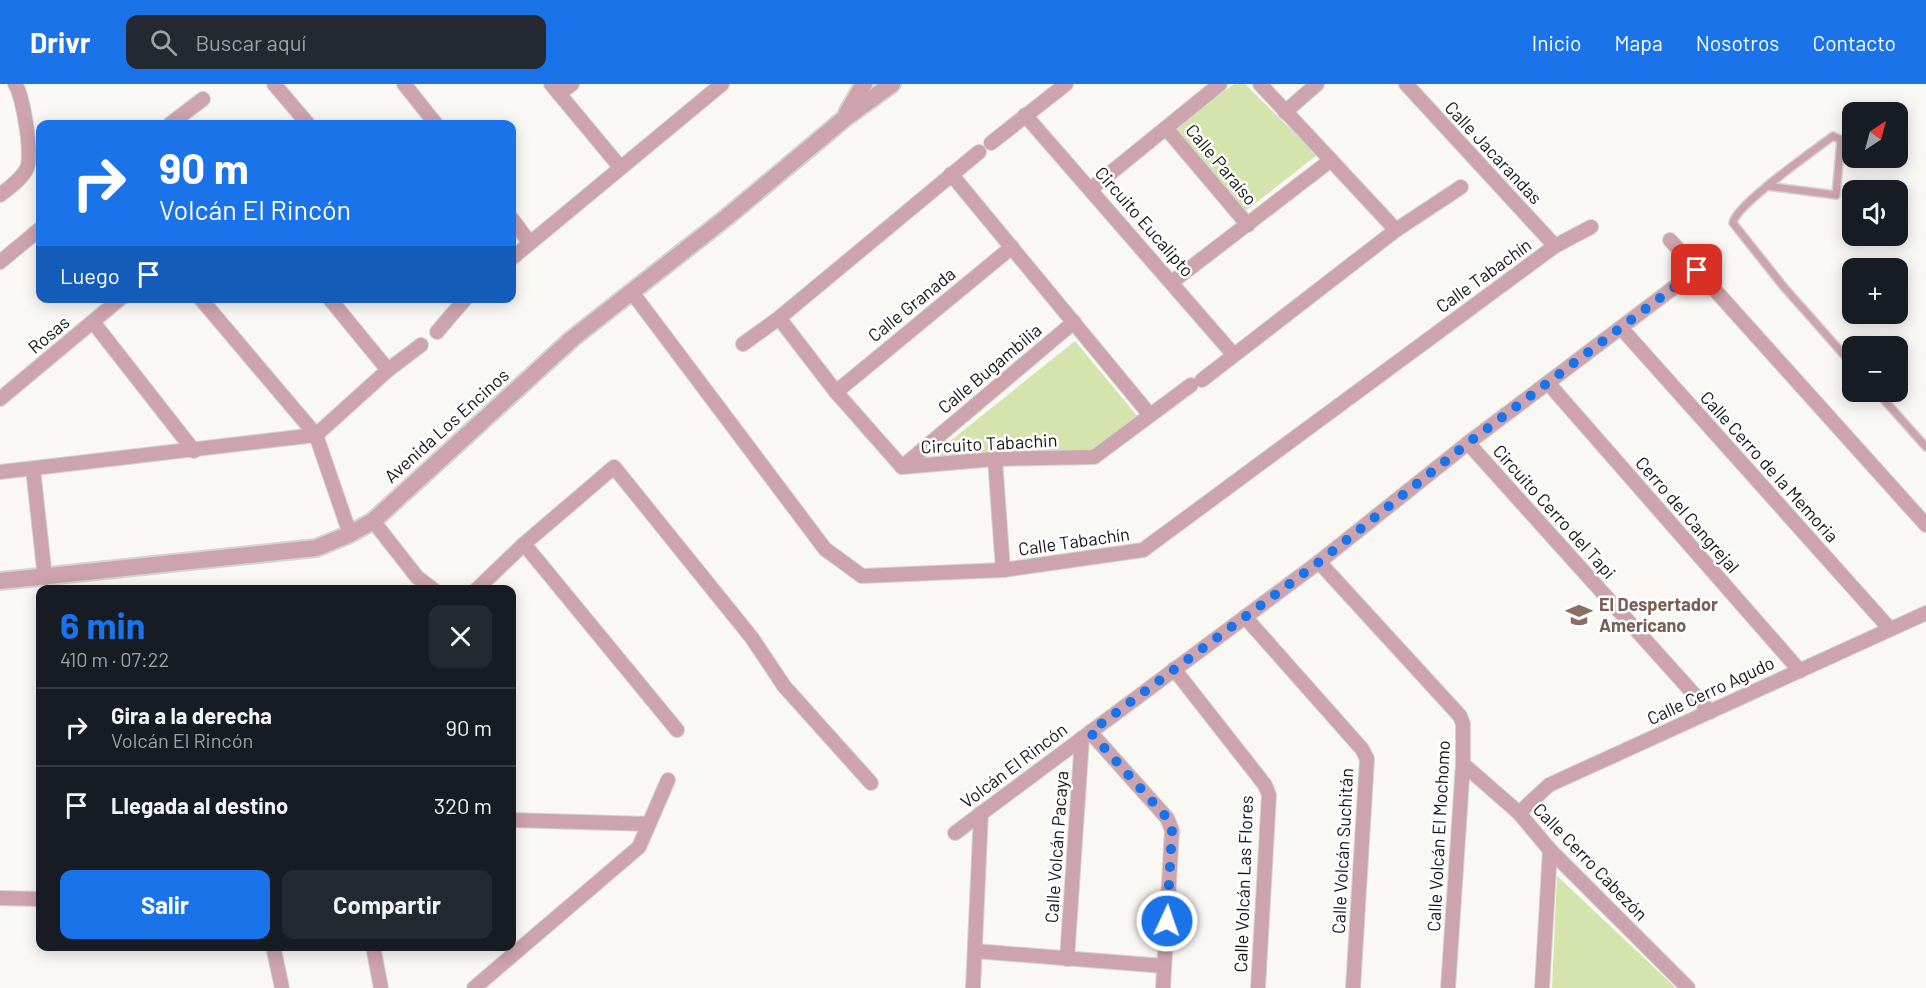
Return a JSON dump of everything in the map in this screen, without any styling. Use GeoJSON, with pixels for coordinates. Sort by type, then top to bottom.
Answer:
{"type":"FeatureCollection","features":[{"type":"Feature","properties":{"kind":"street"},"geometry":{"type":"LineString","coordinates":[[0,195],[27,168],[30,156],[23,99],[15,84]]}},
{"type":"Feature","properties":{"kind":"street"},"geometry":{"type":"LineString","coordinates":[[274,84],[305,120]]}},
{"type":"Feature","properties":{"kind":"street"},"geometry":{"type":"LineString","coordinates":[[404,84],[433,120]]}},
{"type":"Feature","properties":{"kind":"street"},"geometry":{"type":"LineString","coordinates":[[572,84],[555,89],[620,167]]}},
{"type":"Feature","properties":{"kind":"street"},"geometry":{"type":"LineString","coordinates":[[516,254],[722,84]]}},
{"type":"Feature","properties":{"kind":"street","name":"Avenida Los Encinos"},"geometry":{"type":"LineString","coordinates":[[844,119],[864,84]]}},
{"type":"Feature","properties":{"kind":"street","name":"Avenida Los Encinos"},"geometry":{"type":"LineString","coordinates":[[0,581],[316,548],[350,534],[373,521],[573,338],[727,217],[844,119],[892,84]]}},
{"type":"Feature","properties":{"kind":"street"},"geometry":{"type":"LineString","coordinates":[[991,143],[1066,84]]}},
{"type":"Feature","properties":{"kind":"street"},"geometry":{"type":"LineString","coordinates":[[1092,188],[1220,84]]}},
{"type":"Feature","properties":{"kind":"street"},"geometry":{"type":"LineString","coordinates":[[1260,84],[1396,230]]}},
{"type":"Feature","properties":{"kind":"street"},"geometry":{"type":"LineString","coordinates":[[1285,112],[1317,84]]}},
{"type":"Feature","properties":{"kind":"street","name":"Calle Jacarandas"},"geometry":{"type":"LineString","coordinates":[[1406,84],[1554,246]]}},
{"type":"Feature","properties":{"kind":"street"},"geometry":{"type":"LineString","coordinates":[[180,120],[203,99]]}},
{"type":"Feature","properties":{"kind":"street","name":"Circuito Eucalipto"},"geometry":{"type":"LineString","coordinates":[[1025,115],[1092,188],[1233,354]]}},
{"type":"Feature","properties":{"kind":"street","name":"Calle Paraíso"},"geometry":{"type":"LineString","coordinates":[[1166,128],[1248,225]]}},
{"type":"Feature","properties":{"kind":"street"},"geometry":{"type":"LineString","coordinates":[[743,345],[779,318],[979,152]]}},
{"type":"Feature","properties":{"kind":"street"},"geometry":{"type":"LineString","coordinates":[[1172,282],[1331,160]]}},
{"type":"Feature","properties":{"kind":"street"},"geometry":{"type":"LineString","coordinates":[[951,174],[1150,415]]}},
{"type":"Feature","properties":{"kind":"street"},"geometry":{"type":"LineString","coordinates":[[1233,354],[1396,230],[1461,187]]}},
{"type":"Feature","properties":{"kind":"street"},"geometry":{"type":"LineString","coordinates":[[516,224],[529,242]]}},
{"type":"Feature","properties":{"kind":"street","name":"Calle Tabachín"},"geometry":{"type":"LineString","coordinates":[[631,291],[825,549],[862,576],[1003,570],[1143,550],[1554,246],[1591,227]]}},
{"type":"Feature","properties":{"kind":"street"},"geometry":{"type":"LineString","coordinates":[[0,262],[36,232]]}},
{"type":"Feature","properties":{"kind":"street"},"geometry":{"type":"LineString","coordinates":[[1670,240],[1926,525]]}},
{"type":"Feature","properties":{"kind":"street","name":"Calle Granada"},"geometry":{"type":"LineString","coordinates":[[836,392],[1012,247]]}},
{"type":"Feature","properties":{"kind":"street","name":"Volcán El Rincón"},"geometry":{"type":"LineString","coordinates":[[955,832],[1319,562],[1468,443],[1622,329],[1697,270]]}},
{"type":"Feature","properties":{"kind":"street","name":"Rosas"},"geometry":{"type":"LineString","coordinates":[[0,399],[115,303]]}},
{"type":"Feature","properties":{"kind":"street"},"geometry":{"type":"LineString","coordinates":[[205,303],[316,435],[350,534]]}},
{"type":"Feature","properties":{"kind":"street"},"geometry":{"type":"LineString","coordinates":[[333,303],[388,370]]}},
{"type":"Feature","properties":{"kind":"street"},"geometry":{"type":"LineString","coordinates":[[437,332],[459,303]]}},
{"type":"Feature","properties":{"kind":"street","name":"Circuito Tabachin"},"geometry":{"type":"LineString","coordinates":[[779,318],[836,392],[902,467],[995,459],[1094,458],[1233,354]]}},
{"type":"Feature","properties":{"kind":"street"},"geometry":{"type":"LineString","coordinates":[[93,322],[194,451]]}},
{"type":"Feature","properties":{"kind":"street","name":"Calle Bugambilia"},"geometry":{"type":"LineString","coordinates":[[902,467],[1074,322]]}},
{"type":"Feature","properties":{"kind":"street","name":"Calle Cerro de la Memoria"},"geometry":{"type":"LineString","coordinates":[[1622,329],[1890,629]]}},
{"type":"Feature","properties":{"kind":"street"},"geometry":{"type":"LineString","coordinates":[[0,472],[316,435],[388,370],[421,345]]}},
{"type":"Feature","properties":{"kind":"street","name":"Cerro del Cangrejal"},"geometry":{"type":"LineString","coordinates":[[1548,383],[1800,670]]}},
{"type":"Feature","properties":{"kind":"street","name":"Circuito Cerro del Tapi"},"geometry":{"type":"LineString","coordinates":[[1468,443],[1710,712]]}},
{"type":"Feature","properties":{"kind":"street"},"geometry":{"type":"LineString","coordinates":[[995,459],[1003,570]]}},
{"type":"Feature","properties":{"kind":"street"},"geometry":{"type":"LineString","coordinates":[[481,585],[524,543],[614,467],[752,638],[784,686],[871,783]]}},
{"type":"Feature","properties":{"kind":"street"},"geometry":{"type":"LineString","coordinates":[[33,469],[45,578]]}},
{"type":"Feature","properties":{"kind":"street"},"geometry":{"type":"LineString","coordinates":[[373,521],[417,577],[427,585]]}},
{"type":"Feature","properties":{"kind":"street"},"geometry":{"type":"LineString","coordinates":[[524,543],[677,730]]}},
{"type":"Feature","properties":{"kind":"street","name":"Calle Volcán El Mochomo"},"geometry":{"type":"LineString","coordinates":[[1319,562],[1460,716],[1463,724],[1463,764],[1448,988]]}},
{"type":"Feature","properties":{"kind":"street","name":"Calle Cerro Agudo"},"geometry":{"type":"LineString","coordinates":[[1519,813],[1549,785],[1926,613]]}},
{"type":"Feature","properties":{"kind":"street","name":"Calle Volcán Suchitán"},"geometry":{"type":"LineString","coordinates":[[1245,617],[1362,749],[1367,759],[1353,988]]}},
{"type":"Feature","properties":{"kind":"street","name":"Calle Volcán Las Flores"},"geometry":{"type":"LineString","coordinates":[[1174,669],[1265,785],[1269,795],[1258,988]]}},
{"type":"Feature","properties":{"kind":"street"},"geometry":{"type":"LineString","coordinates":[[1086,735],[1167,818],[1172,830],[1163,988]]}},
{"type":"Feature","properties":{"kind":"street","name":"Calle Volcán Pacaya"},"geometry":{"type":"LineString","coordinates":[[1067,959],[1086,735]]}},
{"type":"Feature","properties":{"kind":"street","name":"Calle Cerro Cabezón"},"geometry":{"type":"LineString","coordinates":[[1463,764],[1519,813],[1550,850],[1688,988]]}},
{"type":"Feature","properties":{"kind":"street"},"geometry":{"type":"LineString","coordinates":[[474,988],[639,847],[668,780]]}},
{"type":"Feature","properties":{"kind":"street"},"geometry":{"type":"LineString","coordinates":[[972,988],[981,813]]}},
{"type":"Feature","properties":{"kind":"street"},"geometry":{"type":"LineString","coordinates":[[516,820],[649,824]]}},
{"type":"Feature","properties":{"kind":"street"},"geometry":{"type":"LineString","coordinates":[[1542,988],[1550,850]]}},
{"type":"Feature","properties":{"kind":"street"},"geometry":{"type":"LineString","coordinates":[[0,898],[36,898]]}},
{"type":"Feature","properties":{"kind":"street"},"geometry":{"type":"LineString","coordinates":[[274,951],[282,988]]}},
{"type":"Feature","properties":{"kind":"street"},"geometry":{"type":"LineString","coordinates":[[374,951],[381,988]]}},
{"type":"Feature","properties":{"kind":"street"},"geometry":{"type":"LineString","coordinates":[[975,951],[1164,966]]}},
{"type":"Feature","properties":{"kind":"lane"},"geometry":{"type":"LineString","coordinates":[[1767,186],[1836,195],[1840,140],[1833,136],[1767,186],[1737,212],[1733,223],[1842,352]]}},
{"type":"Feature","properties":{"kind":"lane"},"geometry":{"type":"LineString","coordinates":[[1886,402],[1926,447]]}},
{"type":"Feature","properties":{"kind":"green space"},"geometry":{"type":"Polygon","coordinates":[[[1234,84],[1245,84],[1317,155],[1243,213],[1174,129],[1234,84]]]}},
{"type":"Feature","properties":{"kind":"green space"},"geometry":{"type":"Polygon","coordinates":[[[1075,341],[1138,417],[1090,454],[941,461],[939,450],[1075,341]]]}},
{"type":"Feature","properties":{"kind":"green space"},"geometry":{"type":"Polygon","coordinates":[[[1557,876],[1676,988],[1552,988],[1557,876]]]}},
{"type":"Feature","properties":{"kind":"place","name":"El Despertador Americano"},"geometry":{"type":"Point","coordinates":[1579,615]}},
{"type":"Feature","properties":{"kind":"route"},"geometry":{"type":"LineString","coordinates":[[1167,921],[1172,830],[1167,818],[1090,732],[1319,562],[1468,443],[1622,329],[1697,270]]}}]}
